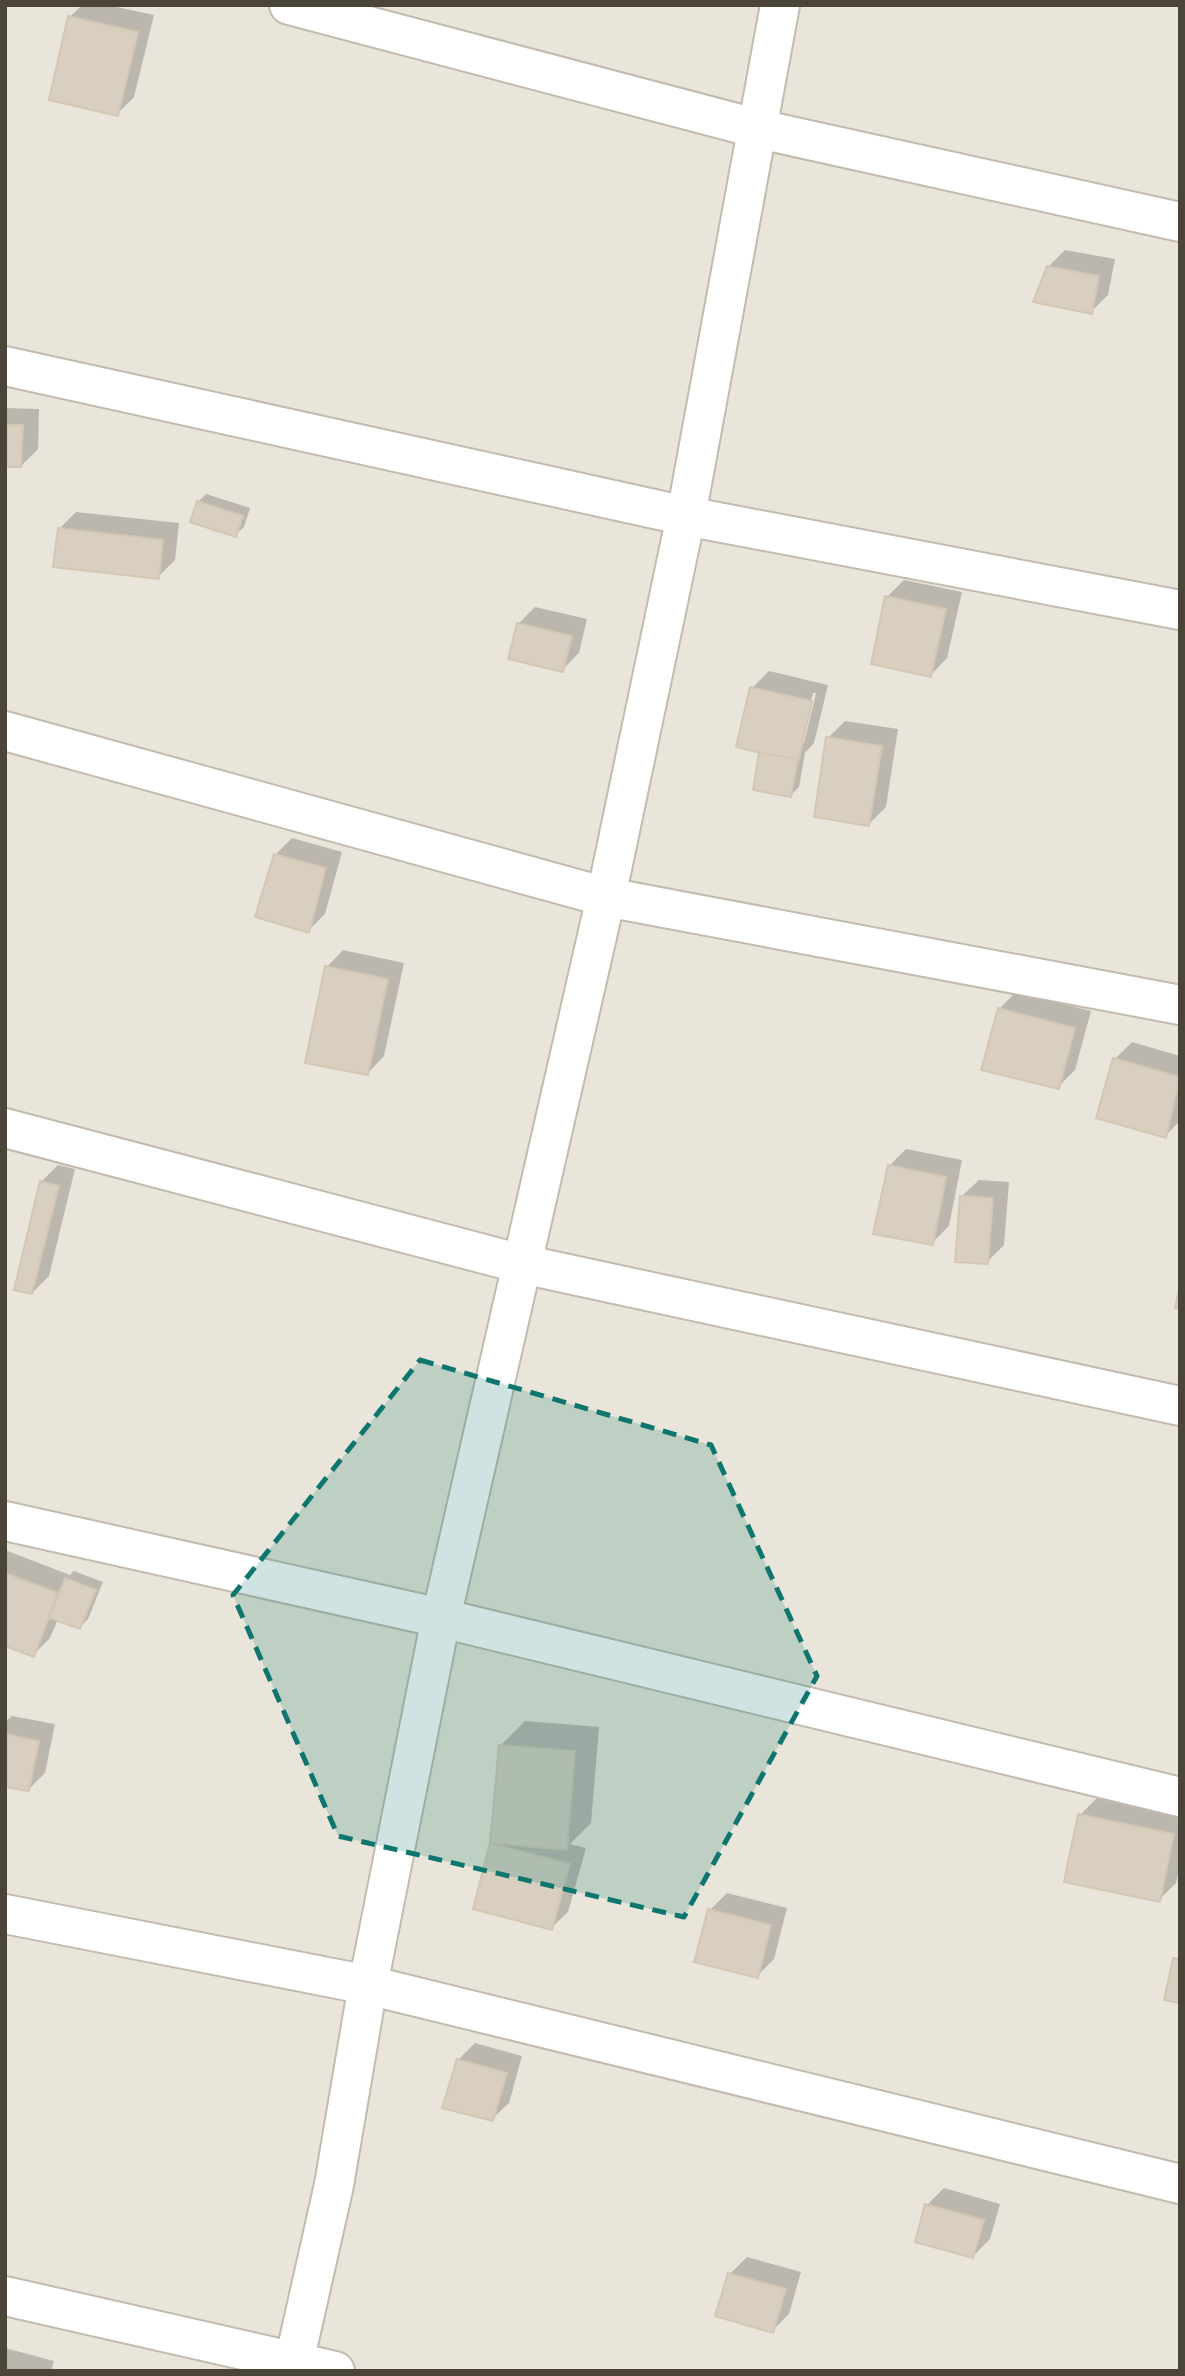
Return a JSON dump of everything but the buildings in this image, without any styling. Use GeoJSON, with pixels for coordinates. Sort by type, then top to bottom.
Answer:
{"type":"FeatureCollection","features":[{"type":"Feature","properties":{"kind":"street"},"geometry":{"type":"LineString","coordinates":[[289,5],[759,128],[1180,222]]}},
{"type":"Feature","properties":{"kind":"street"},"geometry":{"type":"LineString","coordinates":[[293,2366],[334,2185],[368,1985],[441,1618],[606,897],[686,516],[780,5]]}},
{"type":"Feature","properties":{"kind":"street"},"geometry":{"type":"LineString","coordinates":[[5,366],[686,516],[1180,610]]}},
{"type":"Feature","properties":{"kind":"street"},"geometry":{"type":"LineString","coordinates":[[5,731],[606,897],[1180,1005]]}},
{"type":"Feature","properties":{"kind":"street"},"geometry":{"type":"LineString","coordinates":[[5,1128],[522,1264],[1180,1406]]}},
{"type":"Feature","properties":{"kind":"street"},"geometry":{"type":"LineString","coordinates":[[5,1521],[441,1618],[1180,1797]]}},
{"type":"Feature","properties":{"kind":"street"},"geometry":{"type":"LineString","coordinates":[[5,1914],[368,1985],[1180,2184]]}},
{"type":"Feature","properties":{"kind":"street"},"geometry":{"type":"LineString","coordinates":[[5,2296],[293,2366],[335,2371]]}},
{"type":"Feature","properties":{"kind":"highlighted area"},"geometry":{"type":"Polygon","coordinates":[[[420,1360],[711,1445],[817,1676],[684,1917],[338,1836],[233,1595],[420,1360]]]}},
{"type":"Feature","properties":{"kind":"shaded area"},"geometry":{"type":"Polygon","coordinates":[[[5,5],[1180,5],[1180,2371],[5,2371],[5,5]]]}}]}
